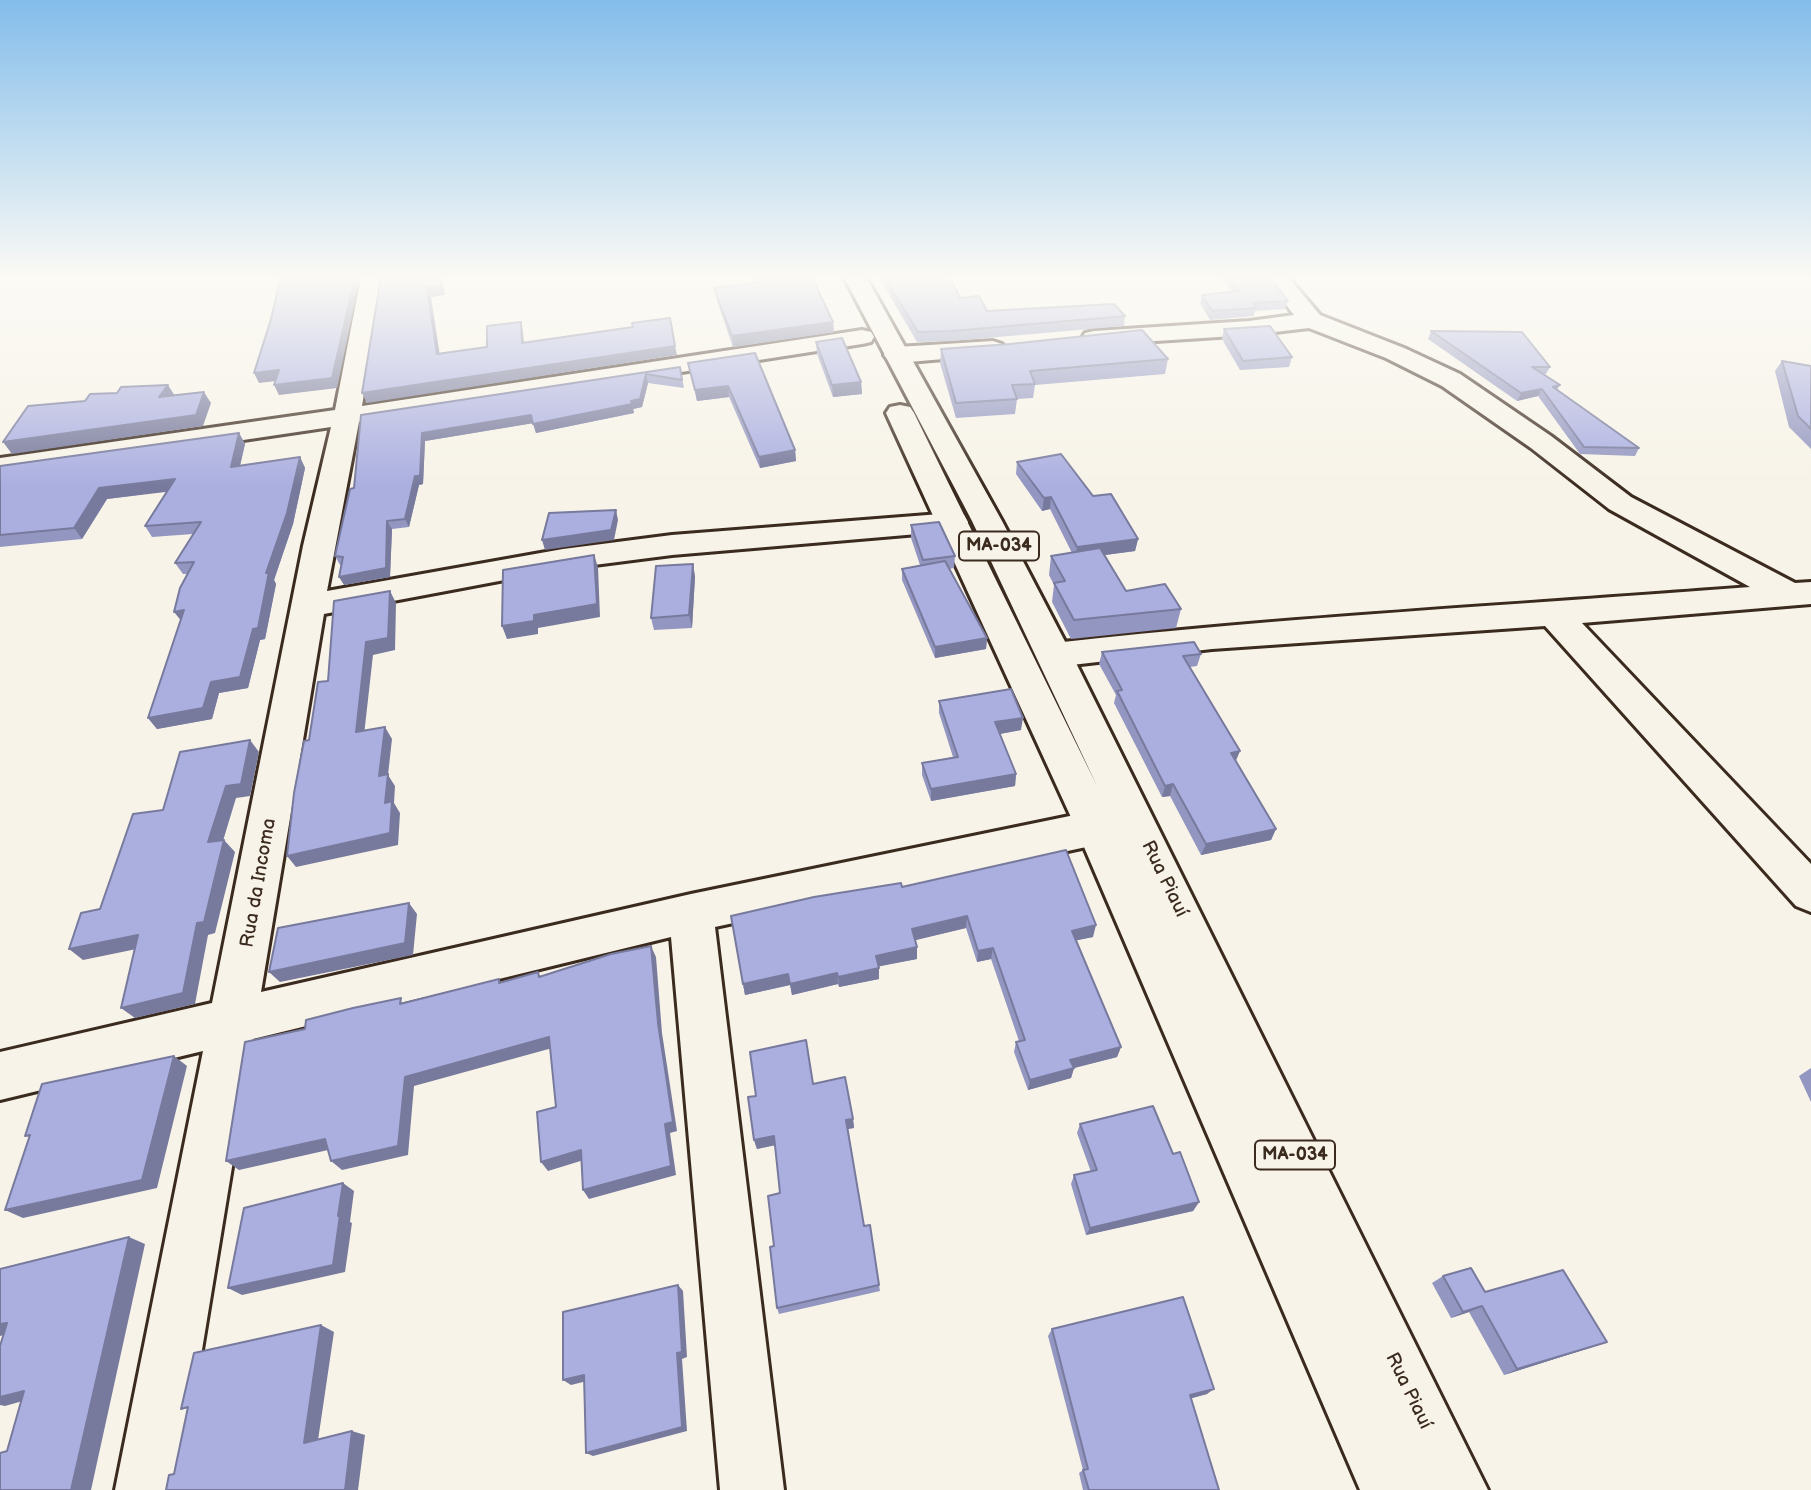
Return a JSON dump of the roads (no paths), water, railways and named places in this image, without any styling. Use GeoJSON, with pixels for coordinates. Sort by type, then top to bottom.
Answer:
{"type":"FeatureCollection","features":[{"type":"Feature","properties":{"kind":"street","name":"Rua da Incoma"},"geometry":{"type":"LineString","coordinates":[[147,1490],[319,546],[359,347]]}},
{"type":"Feature","properties":{"kind":"street"},"geometry":{"type":"LineString","coordinates":[[0,467],[653,372],[805,347]]}},
{"type":"Feature","properties":{"kind":"street","name":"Rua Piauí"},"geometry":{"type":"LineString","coordinates":[[867,347],[953,522],[1018,667],[1116,823],[1455,1490]]}},
{"type":"Feature","properties":{"kind":"street","name":"Rua Piauí"},"geometry":{"type":"LineString","coordinates":[[892,347],[987,521],[1054,655],[1116,823]]}},
{"type":"Feature","properties":{"kind":"street"},"geometry":{"type":"LineString","coordinates":[[897,355],[1020,347]]}},
{"type":"Feature","properties":{"kind":"street"},"geometry":{"type":"LineString","coordinates":[[1379,347],[1451,380],[1541,442],[1620,503],[1801,594]]}},
{"type":"Feature","properties":{"kind":"street"},"geometry":{"type":"LineString","coordinates":[[309,606],[563,559],[658,546],[953,522]]}},
{"type":"Feature","properties":{"kind":"street"},"geometry":{"type":"LineString","coordinates":[[1054,655],[1212,637],[1801,594]]}},
{"type":"Feature","properties":{"kind":"street"},"geometry":{"type":"LineString","coordinates":[[1553,614],[1811,893]]}},
{"type":"Feature","properties":{"kind":"street"},"geometry":{"type":"LineString","coordinates":[[0,1076],[691,913],[1116,823]]}},
{"type":"Feature","properties":{"kind":"street","name":"MA-034"},"geometry":{"type":"LineString","coordinates":[[1116,823],[1392,1490]]}},
{"type":"Feature","properties":{"kind":"street"},"geometry":{"type":"LineString","coordinates":[[691,913],[752,1490]]}}]}
